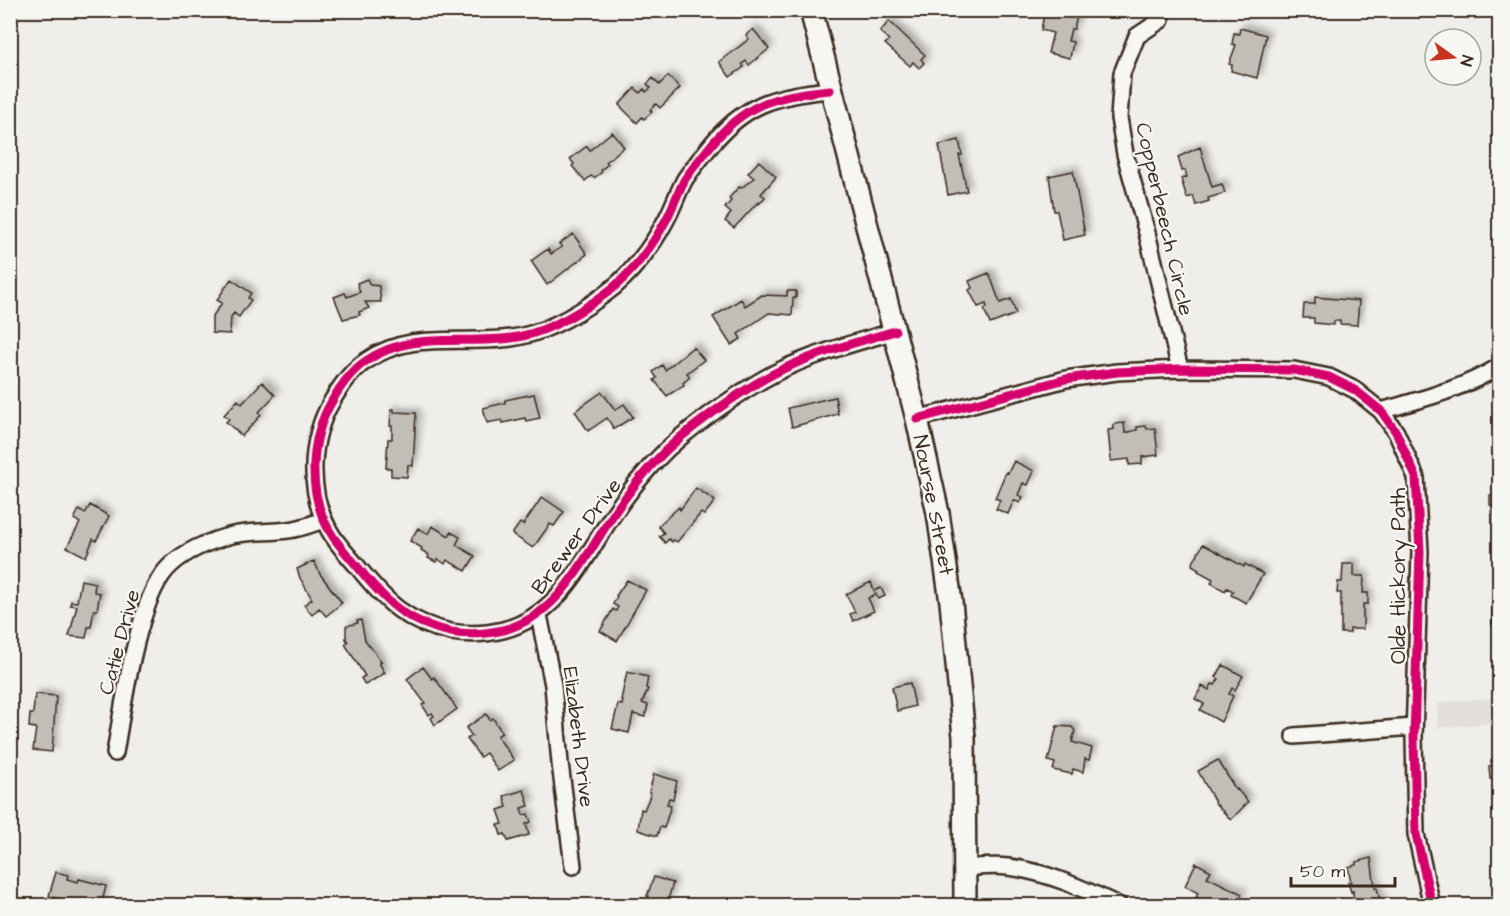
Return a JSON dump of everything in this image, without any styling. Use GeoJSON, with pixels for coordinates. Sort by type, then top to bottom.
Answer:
{"type":"FeatureCollection","features":[{"type":"Feature","properties":{"kind":"main road","name":"Nourse Street"},"geometry":{"type":"LineString","coordinates":[[811,10],[830,90],[895,331],[938,513],[951,602],[964,737],[966,906]]}},
{"type":"Feature","properties":{"kind":"street","name":"Copperbeech Circle"},"geometry":{"type":"LineString","coordinates":[[1161,20],[1137,36],[1122,73],[1119,118],[1125,154],[1180,369]]}},
{"type":"Feature","properties":{"kind":"street","name":"Brewer Drive"},"geometry":{"type":"LineString","coordinates":[[830,90],[781,98],[759,106],[731,122],[692,170],[666,220],[635,265],[618,284],[585,308],[555,325],[526,336],[489,340],[421,340],[383,352],[355,370],[339,390],[324,416],[315,446],[314,478],[323,520],[346,554],[387,601],[408,616],[452,632],[481,634],[510,628],[539,615],[555,601],[636,485],[650,467],[681,437],[776,372],[820,354],[895,331]]}},
{"type":"Feature","properties":{"kind":"street"},"geometry":{"type":"LineString","coordinates":[[1381,411],[1468,383],[1500,366]]}},
{"type":"Feature","properties":{"kind":"street","name":"Olde Hickory Path"},"geometry":{"type":"LineString","coordinates":[[917,419],[1066,379],[1117,372],[1180,369],[1294,370],[1329,377],[1354,390],[1381,411],[1396,432],[1416,477],[1420,552],[1414,728],[1416,834],[1432,906]]}},
{"type":"Feature","properties":{"kind":"street","name":"Catie Drive"},"geometry":{"type":"LineString","coordinates":[[115,753],[132,664],[146,610],[153,590],[165,571],[180,558],[221,538],[252,531],[290,530],[323,520]]}},
{"type":"Feature","properties":{"kind":"street","name":"Elizabeth Drive"},"geometry":{"type":"LineString","coordinates":[[539,615],[553,685],[573,866]]}},
{"type":"Feature","properties":{"kind":"street"},"geometry":{"type":"LineString","coordinates":[[1294,736],[1414,728]]}},
{"type":"Feature","properties":{"kind":"street"},"geometry":{"type":"LineString","coordinates":[[965,868],[1006,866],[1030,871],[1066,882],[1120,906]]}},
{"type":"Feature","properties":{"kind":"shaded area"},"geometry":{"type":"Polygon","coordinates":[[[1499,697],[1499,722],[1437,728],[1438,703],[1499,697]]]}},
{"type":"Feature","properties":{"kind":"building"},"geometry":{"type":"Polygon","coordinates":[[[1045,10],[1075,10],[1074,15],[1077,16],[1068,41],[1073,42],[1070,58],[1048,53],[1053,33],[1041,30],[1045,10]]]}},
{"type":"Feature","properties":{"kind":"building"},"geometry":{"type":"Polygon","coordinates":[[[889,21],[925,55],[921,59],[924,63],[919,68],[913,62],[910,66],[885,44],[889,40],[880,32],[889,21]]]}},
{"type":"Feature","properties":{"kind":"building"},"geometry":{"type":"Polygon","coordinates":[[[1240,28],[1266,35],[1257,78],[1231,71],[1232,65],[1229,64],[1236,45],[1232,44],[1234,33],[1239,34],[1240,28]]]}},
{"type":"Feature","properties":{"kind":"building"},"geometry":{"type":"Polygon","coordinates":[[[753,29],[769,49],[749,65],[746,61],[742,64],[744,67],[730,77],[719,62],[749,39],[746,35],[753,29]]]}},
{"type":"Feature","properties":{"kind":"building"},"geometry":{"type":"Polygon","coordinates":[[[668,76],[680,88],[660,108],[656,104],[650,110],[652,112],[644,119],[642,117],[637,123],[619,105],[635,88],[640,93],[644,89],[646,92],[651,88],[647,84],[653,78],[659,85],[668,76]]]}},
{"type":"Feature","properties":{"kind":"building"},"geometry":{"type":"Polygon","coordinates":[[[612,132],[624,147],[606,162],[608,164],[601,170],[602,172],[585,181],[572,166],[574,164],[570,159],[587,146],[590,150],[612,132]]]}},
{"type":"Feature","properties":{"kind":"building"},"geometry":{"type":"Polygon","coordinates":[[[959,140],[962,155],[959,155],[967,191],[948,195],[939,145],[959,140]]]}},
{"type":"Feature","properties":{"kind":"building"},"geometry":{"type":"Polygon","coordinates":[[[1200,147],[1212,187],[1222,184],[1225,193],[1208,198],[1209,201],[1196,205],[1193,196],[1187,198],[1181,179],[1187,177],[1185,170],[1182,171],[1178,157],[1200,147]]]}},
{"type":"Feature","properties":{"kind":"building"},"geometry":{"type":"Polygon","coordinates":[[[759,161],[776,177],[761,194],[765,197],[734,228],[725,221],[731,213],[725,208],[731,201],[729,198],[739,187],[741,188],[754,178],[748,173],[759,161]]]}},
{"type":"Feature","properties":{"kind":"building"},"geometry":{"type":"Polygon","coordinates":[[[1073,171],[1085,235],[1063,240],[1057,211],[1054,211],[1049,176],[1073,171]]]}},
{"type":"Feature","properties":{"kind":"building"},"geometry":{"type":"Polygon","coordinates":[[[573,234],[587,254],[547,285],[531,261],[548,249],[551,254],[562,247],[559,244],[573,234]]]}},
{"type":"Feature","properties":{"kind":"building"},"geometry":{"type":"Polygon","coordinates":[[[989,273],[1000,303],[1011,299],[1016,314],[990,324],[984,309],[987,307],[986,304],[978,307],[969,290],[972,288],[969,281],[989,273]]]}},
{"type":"Feature","properties":{"kind":"building"},"geometry":{"type":"Polygon","coordinates":[[[231,279],[251,293],[248,298],[251,300],[239,317],[234,313],[231,317],[230,334],[212,333],[212,317],[222,303],[217,300],[231,279]]]}},
{"type":"Feature","properties":{"kind":"building"},"geometry":{"type":"Polygon","coordinates":[[[367,279],[370,285],[379,286],[381,302],[365,302],[369,308],[359,312],[360,315],[343,319],[334,297],[345,293],[347,297],[360,292],[357,283],[367,279]]]}},
{"type":"Feature","properties":{"kind":"building"},"geometry":{"type":"Polygon","coordinates":[[[787,291],[796,291],[796,298],[793,298],[792,315],[769,313],[738,334],[741,339],[731,345],[713,317],[741,299],[745,306],[762,295],[787,296],[787,291]]]}},
{"type":"Feature","properties":{"kind":"building"},"geometry":{"type":"Polygon","coordinates":[[[1315,297],[1359,301],[1357,325],[1340,324],[1340,321],[1334,321],[1334,325],[1314,323],[1314,318],[1303,318],[1304,304],[1315,304],[1315,297]]]}},
{"type":"Feature","properties":{"kind":"building"},"geometry":{"type":"Polygon","coordinates":[[[693,347],[704,360],[687,373],[690,377],[683,383],[684,385],[667,396],[654,380],[657,378],[653,372],[662,365],[665,370],[693,347]]]}},
{"type":"Feature","properties":{"kind":"building"},"geometry":{"type":"Polygon","coordinates":[[[262,382],[275,395],[258,413],[261,415],[242,436],[226,422],[229,419],[224,415],[238,400],[242,404],[262,382]]]}},
{"type":"Feature","properties":{"kind":"building"},"geometry":{"type":"Polygon","coordinates":[[[602,392],[615,410],[624,404],[633,417],[614,429],[607,418],[588,431],[575,411],[602,392]]]}},
{"type":"Feature","properties":{"kind":"building"},"geometry":{"type":"Polygon","coordinates":[[[534,394],[540,418],[487,423],[483,408],[505,403],[505,400],[534,394]]]}},
{"type":"Feature","properties":{"kind":"building"},"geometry":{"type":"Polygon","coordinates":[[[835,397],[838,414],[792,427],[788,408],[835,397]]]}},
{"type":"Feature","properties":{"kind":"building"},"geometry":{"type":"Polygon","coordinates":[[[391,409],[394,409],[394,412],[416,413],[413,466],[408,465],[407,477],[391,476],[391,468],[386,468],[388,439],[392,439],[391,409]]]}},
{"type":"Feature","properties":{"kind":"building"},"geometry":{"type":"Polygon","coordinates":[[[1124,423],[1125,433],[1137,430],[1137,427],[1155,428],[1158,455],[1142,457],[1142,464],[1129,465],[1129,459],[1111,461],[1108,430],[1114,429],[1114,424],[1124,423]]]}},
{"type":"Feature","properties":{"kind":"building"},"geometry":{"type":"Polygon","coordinates":[[[1014,461],[1034,471],[1028,485],[1023,483],[1018,495],[1023,497],[1020,503],[1014,500],[1008,514],[996,509],[1000,500],[995,498],[1006,472],[1008,473],[1014,461]]]}},
{"type":"Feature","properties":{"kind":"building"},"geometry":{"type":"Polygon","coordinates":[[[1494,484],[1498,484],[1500,540],[1495,540],[1494,505],[1490,505],[1490,495],[1494,495],[1494,484]]]}},
{"type":"Feature","properties":{"kind":"building"},"geometry":{"type":"Polygon","coordinates":[[[696,488],[715,501],[704,515],[701,513],[677,542],[669,539],[665,543],[659,536],[664,533],[658,526],[679,507],[680,510],[696,488]]]}},
{"type":"Feature","properties":{"kind":"building"},"geometry":{"type":"Polygon","coordinates":[[[542,497],[564,512],[554,526],[550,524],[533,548],[512,534],[520,523],[523,525],[542,497]]]}},
{"type":"Feature","properties":{"kind":"building"},"geometry":{"type":"Polygon","coordinates":[[[90,505],[109,516],[96,541],[93,539],[86,557],[67,547],[80,523],[74,519],[79,510],[85,514],[90,505]]]}},
{"type":"Feature","properties":{"kind":"building"},"geometry":{"type":"Polygon","coordinates":[[[432,526],[449,536],[451,532],[460,537],[456,545],[475,556],[466,571],[447,560],[445,564],[438,559],[436,562],[428,558],[429,555],[421,550],[422,548],[410,541],[418,528],[428,534],[432,526]]]}},
{"type":"Feature","properties":{"kind":"building"},"geometry":{"type":"Polygon","coordinates":[[[1203,544],[1244,567],[1245,564],[1263,574],[1246,603],[1231,595],[1233,591],[1227,588],[1225,591],[1211,583],[1213,579],[1192,565],[1203,544]]]}},
{"type":"Feature","properties":{"kind":"building"},"geometry":{"type":"Polygon","coordinates":[[[314,561],[320,574],[342,603],[326,616],[319,608],[312,615],[304,605],[312,599],[297,569],[314,561]]]}},
{"type":"Feature","properties":{"kind":"building"},"geometry":{"type":"Polygon","coordinates":[[[1343,564],[1354,564],[1354,576],[1364,576],[1363,593],[1368,593],[1368,604],[1363,604],[1363,629],[1350,629],[1350,633],[1341,633],[1341,593],[1337,593],[1338,582],[1342,582],[1343,564]]]}},
{"type":"Feature","properties":{"kind":"building"},"geometry":{"type":"Polygon","coordinates":[[[81,580],[95,583],[94,592],[100,593],[97,610],[94,610],[86,638],[69,636],[77,606],[70,605],[71,601],[77,602],[81,580]]]}},
{"type":"Feature","properties":{"kind":"building"},"geometry":{"type":"Polygon","coordinates":[[[627,580],[646,590],[617,641],[600,631],[613,609],[616,611],[618,607],[613,604],[627,580]]]}},
{"type":"Feature","properties":{"kind":"building"},"geometry":{"type":"Polygon","coordinates":[[[871,582],[874,591],[881,588],[885,596],[878,599],[876,594],[868,598],[874,611],[853,621],[850,614],[855,612],[846,594],[871,582]]]}},
{"type":"Feature","properties":{"kind":"building"},"geometry":{"type":"Polygon","coordinates":[[[1492,604],[1500,604],[1500,673],[1498,673],[1498,665],[1493,661],[1494,644],[1498,644],[1496,624],[1492,624],[1492,604]]]}},
{"type":"Feature","properties":{"kind":"building"},"geometry":{"type":"Polygon","coordinates":[[[361,620],[365,640],[382,662],[379,663],[385,673],[365,685],[361,678],[365,676],[345,644],[348,642],[346,626],[361,620]]]}},
{"type":"Feature","properties":{"kind":"building"},"geometry":{"type":"Polygon","coordinates":[[[1223,665],[1243,676],[1235,690],[1232,688],[1229,694],[1233,696],[1221,722],[1200,710],[1204,704],[1195,699],[1202,686],[1209,690],[1212,684],[1215,685],[1219,679],[1216,677],[1223,665]]]}},
{"type":"Feature","properties":{"kind":"building"},"geometry":{"type":"Polygon","coordinates":[[[423,667],[432,679],[434,677],[457,709],[435,725],[431,718],[434,716],[432,713],[429,715],[422,705],[425,703],[407,679],[423,667]]]}},
{"type":"Feature","properties":{"kind":"building"},"geometry":{"type":"Polygon","coordinates":[[[627,672],[648,677],[646,688],[648,689],[642,703],[648,705],[645,717],[633,714],[629,733],[612,729],[618,704],[622,705],[627,672]]]}},
{"type":"Feature","properties":{"kind":"building"},"geometry":{"type":"Polygon","coordinates":[[[910,683],[915,706],[897,711],[892,687],[910,683]]]}},
{"type":"Feature","properties":{"kind":"building"},"geometry":{"type":"Polygon","coordinates":[[[35,694],[56,696],[52,752],[33,750],[36,728],[29,727],[35,694]]]}},
{"type":"Feature","properties":{"kind":"building"},"geometry":{"type":"Polygon","coordinates":[[[486,714],[490,720],[493,718],[502,733],[497,736],[514,760],[498,771],[486,753],[480,757],[467,739],[472,736],[466,728],[486,714]]]}},
{"type":"Feature","properties":{"kind":"building"},"geometry":{"type":"Polygon","coordinates":[[[1057,726],[1072,727],[1075,731],[1072,742],[1092,748],[1089,760],[1085,759],[1083,772],[1073,769],[1072,774],[1053,770],[1055,763],[1048,761],[1057,726]]]}},
{"type":"Feature","properties":{"kind":"building"},"geometry":{"type":"Polygon","coordinates":[[[1500,759],[1500,813],[1498,802],[1495,803],[1494,779],[1490,779],[1489,766],[1492,766],[1491,760],[1500,759]]]}},
{"type":"Feature","properties":{"kind":"building"},"geometry":{"type":"Polygon","coordinates":[[[1218,760],[1236,790],[1248,802],[1231,820],[1216,804],[1198,771],[1218,760]]]}},
{"type":"Feature","properties":{"kind":"building"},"geometry":{"type":"Polygon","coordinates":[[[654,774],[677,781],[673,799],[669,798],[667,804],[671,805],[664,828],[660,827],[657,836],[638,830],[641,809],[644,810],[651,793],[649,792],[654,774]]]}},
{"type":"Feature","properties":{"kind":"building"},"geometry":{"type":"Polygon","coordinates":[[[524,790],[529,806],[521,808],[523,815],[528,814],[531,822],[526,824],[529,835],[508,841],[505,834],[501,835],[498,825],[503,824],[498,810],[507,807],[504,796],[524,790]]]}},
{"type":"Feature","properties":{"kind":"building"},"geometry":{"type":"Polygon","coordinates":[[[1371,858],[1375,888],[1377,888],[1381,906],[1354,906],[1353,891],[1351,892],[1348,882],[1351,882],[1348,867],[1371,858]]]}},
{"type":"Feature","properties":{"kind":"building"},"geometry":{"type":"Polygon","coordinates":[[[1196,863],[1211,871],[1207,877],[1242,894],[1236,906],[1213,906],[1196,897],[1198,893],[1185,886],[1196,863]]]}},
{"type":"Feature","properties":{"kind":"building"},"geometry":{"type":"Polygon","coordinates":[[[56,872],[68,875],[67,879],[78,882],[79,879],[106,886],[101,906],[83,906],[49,896],[56,872]]]}},
{"type":"Feature","properties":{"kind":"building"},"geometry":{"type":"Polygon","coordinates":[[[654,877],[673,883],[666,906],[646,906],[654,877]]]}},
{"type":"Feature","properties":{"kind":"cycle path"},"geometry":{"type":"LineString","coordinates":[[830,90],[776,99],[747,112],[734,122],[708,149],[685,179],[669,215],[640,260],[614,287],[572,316],[549,328],[524,336],[492,340],[418,342],[383,351],[366,361],[347,379],[335,396],[319,431],[314,465],[317,499],[322,515],[336,541],[371,582],[400,610],[422,623],[451,632],[477,634],[503,630],[524,622],[543,610],[559,595],[573,578],[609,520],[642,476],[674,443],[704,419],[751,387],[789,366],[834,349],[895,331]]}},
{"type":"Feature","properties":{"kind":"cycle path"},"geometry":{"type":"LineString","coordinates":[[917,419],[1066,379],[1117,372],[1180,369],[1294,370],[1329,377],[1355,390],[1381,411],[1396,432],[1416,477],[1420,552],[1414,737],[1416,834],[1432,906]]}}]}
